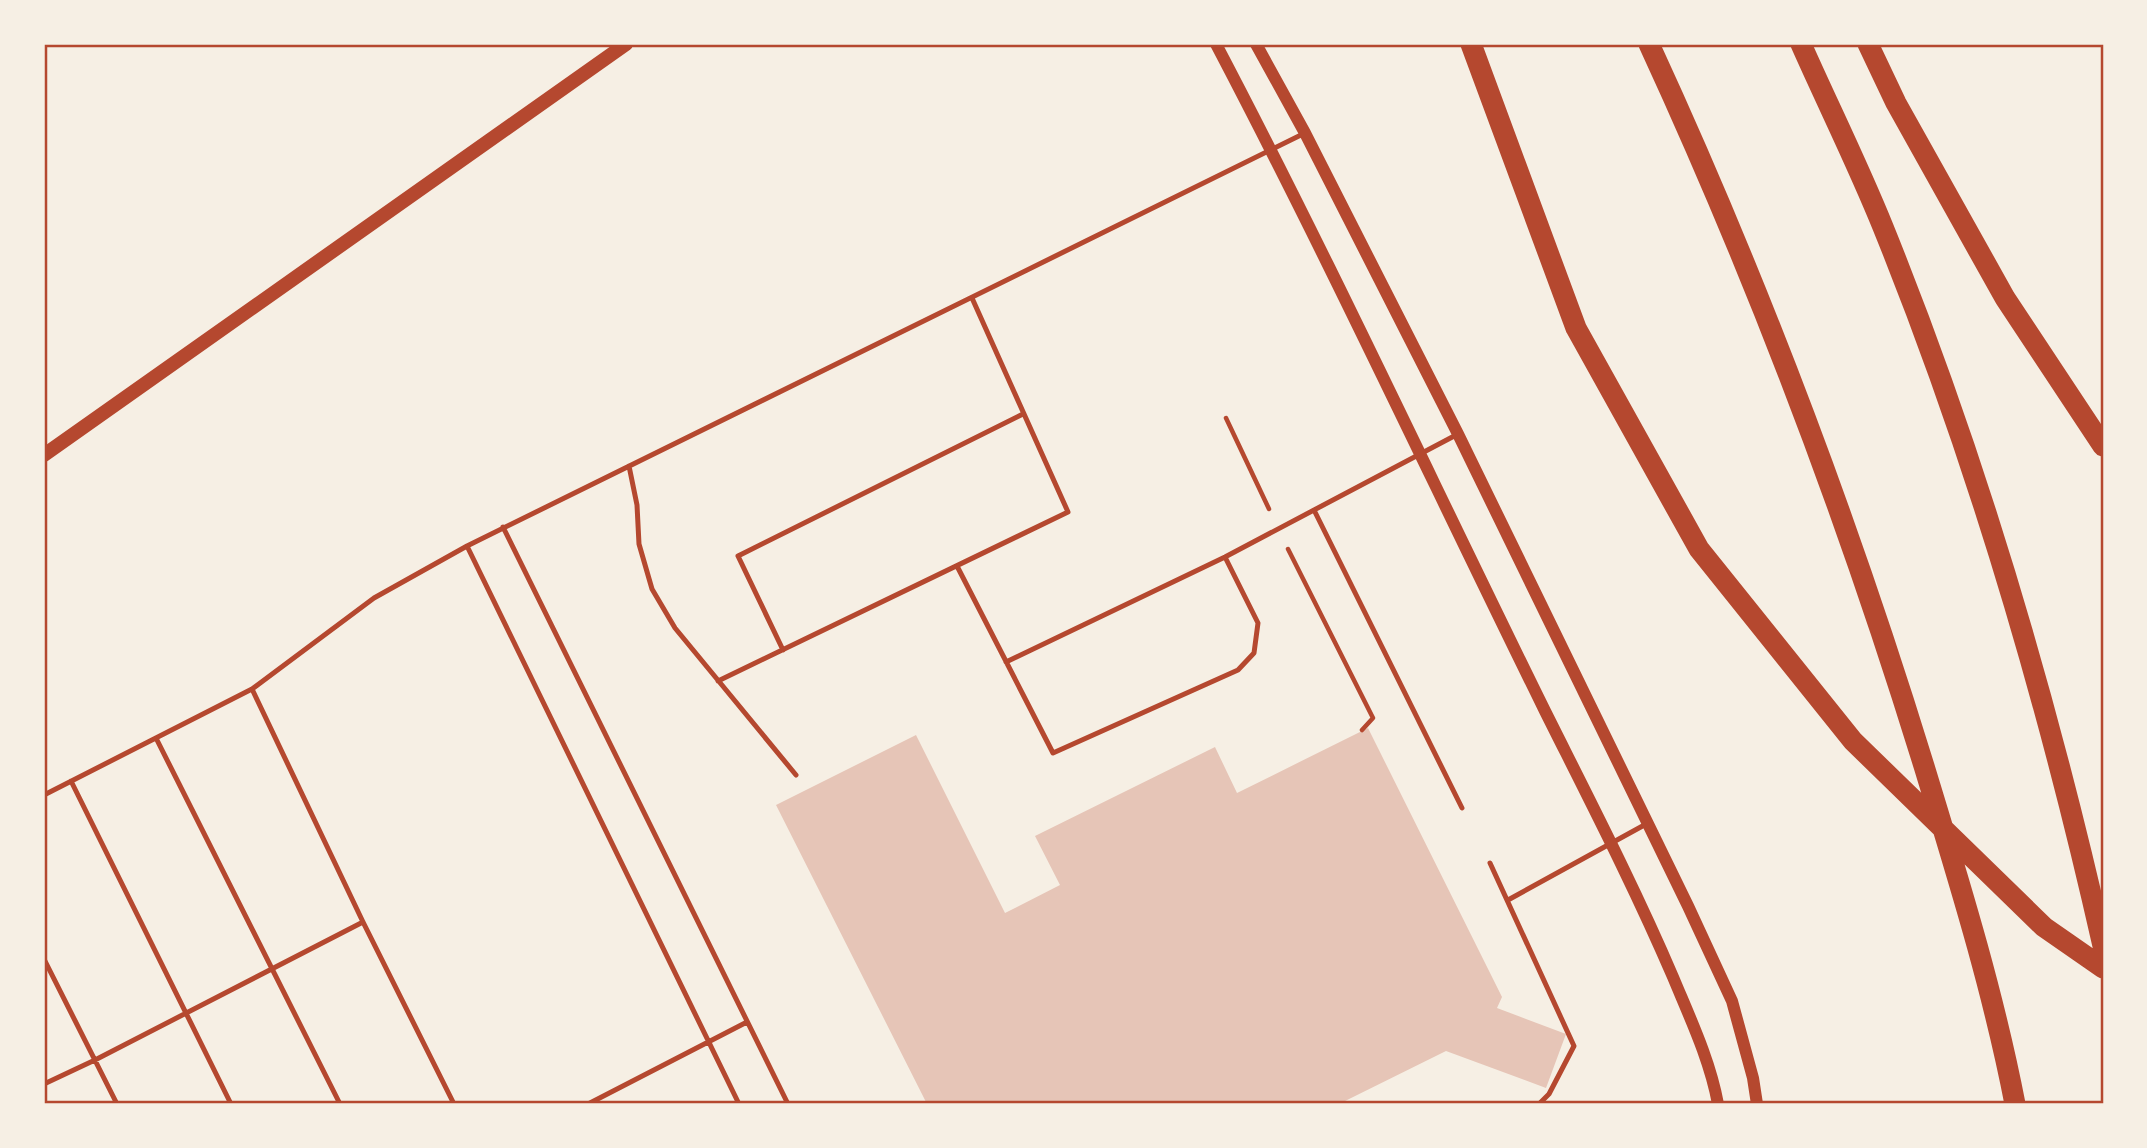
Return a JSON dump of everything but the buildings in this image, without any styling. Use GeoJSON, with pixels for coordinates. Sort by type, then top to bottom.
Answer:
{"type":"FeatureCollection","features":[{"type":"Feature","properties":{"kind":"highway"},"geometry":{"type":"LineString","coordinates":[[1471,44],[1576,328],[1699,549],[1853,741],[2043,927],[2103,968]]}},
{"type":"Feature","properties":{"kind":"highway"},"geometry":{"type":"LineString","coordinates":[[1649,44],[1706,169],[1779,345],[1860,570],[1910,721],[1971,921],[2015,1104]]}},
{"type":"Feature","properties":{"kind":"highway"},"geometry":{"type":"LineString","coordinates":[[1801,44],[1883,226],[1933,358],[1977,487],[2060,767],[2103,946]]}},
{"type":"Feature","properties":{"kind":"highway"},"geometry":{"type":"LineString","coordinates":[[1868,44],[1896,103],[2005,298],[2103,446]]}},
{"type":"Feature","properties":{"kind":"main road"},"geometry":{"type":"LineString","coordinates":[[44,455],[626,44]]}},
{"type":"Feature","properties":{"kind":"street"},"geometry":{"type":"LineString","coordinates":[[1216,44],[1273,151],[1419,455],[1645,912],[1698,1036],[1718,1104]]}},
{"type":"Feature","properties":{"kind":"street"},"geometry":{"type":"LineString","coordinates":[[1256,44],[1305,133],[1458,434],[1648,823],[1732,1001],[1753,1077],[1757,1104]]}},
{"type":"Feature","properties":{"kind":"lane"},"geometry":{"type":"LineString","coordinates":[[44,795],[252,689],[374,598],[503,527],[1305,133]]}},
{"type":"Feature","properties":{"kind":"lane"},"geometry":{"type":"LineString","coordinates":[[718,681],[1068,512],[972,298]]}},
{"type":"Feature","properties":{"kind":"lane"},"geometry":{"type":"LineString","coordinates":[[783,650],[738,556],[1023,414]]}},
{"type":"Feature","properties":{"kind":"lane"},"geometry":{"type":"LineString","coordinates":[[1006,662],[1225,557],[1458,434]]}},
{"type":"Feature","properties":{"kind":"lane"},"geometry":{"type":"LineString","coordinates":[[629,466],[637,505],[639,544],[652,589],[675,628],[796,775]]}},
{"type":"Feature","properties":{"kind":"lane"},"geometry":{"type":"LineString","coordinates":[[1314,510],[1462,808]]}},
{"type":"Feature","properties":{"kind":"lane"},"geometry":{"type":"LineString","coordinates":[[503,527],[788,1104]]}},
{"type":"Feature","properties":{"kind":"lane"},"geometry":{"type":"LineString","coordinates":[[467,546],[739,1104]]}},
{"type":"Feature","properties":{"kind":"lane"},"geometry":{"type":"LineString","coordinates":[[957,566],[1053,753],[1238,670],[1254,653],[1258,623],[1225,557]]}},
{"type":"Feature","properties":{"kind":"lane"},"geometry":{"type":"LineString","coordinates":[[252,689],[363,922],[454,1104]]}},
{"type":"Feature","properties":{"kind":"lane"},"geometry":{"type":"LineString","coordinates":[[156,738],[340,1104]]}},
{"type":"Feature","properties":{"kind":"lane"},"geometry":{"type":"LineString","coordinates":[[71,781],[231,1104]]}},
{"type":"Feature","properties":{"kind":"lane"},"geometry":{"type":"LineString","coordinates":[[1508,900],[1648,823]]}},
{"type":"Feature","properties":{"kind":"lane"},"geometry":{"type":"LineString","coordinates":[[1490,863],[1574,1046],[1549,1094],[1539,1104]]}},
{"type":"Feature","properties":{"kind":"lane"},"geometry":{"type":"LineString","coordinates":[[44,1084],[363,922]]}},
{"type":"Feature","properties":{"kind":"lane"},"geometry":{"type":"LineString","coordinates":[[44,959],[117,1104]]}},
{"type":"Feature","properties":{"kind":"lane"},"geometry":{"type":"LineString","coordinates":[[588,1104],[747,1022]]}},
{"type":"Feature","properties":{"kind":"path"},"geometry":{"type":"LineString","coordinates":[[1226,418],[1278,529],[1373,718],[1362,730]]}}]}
